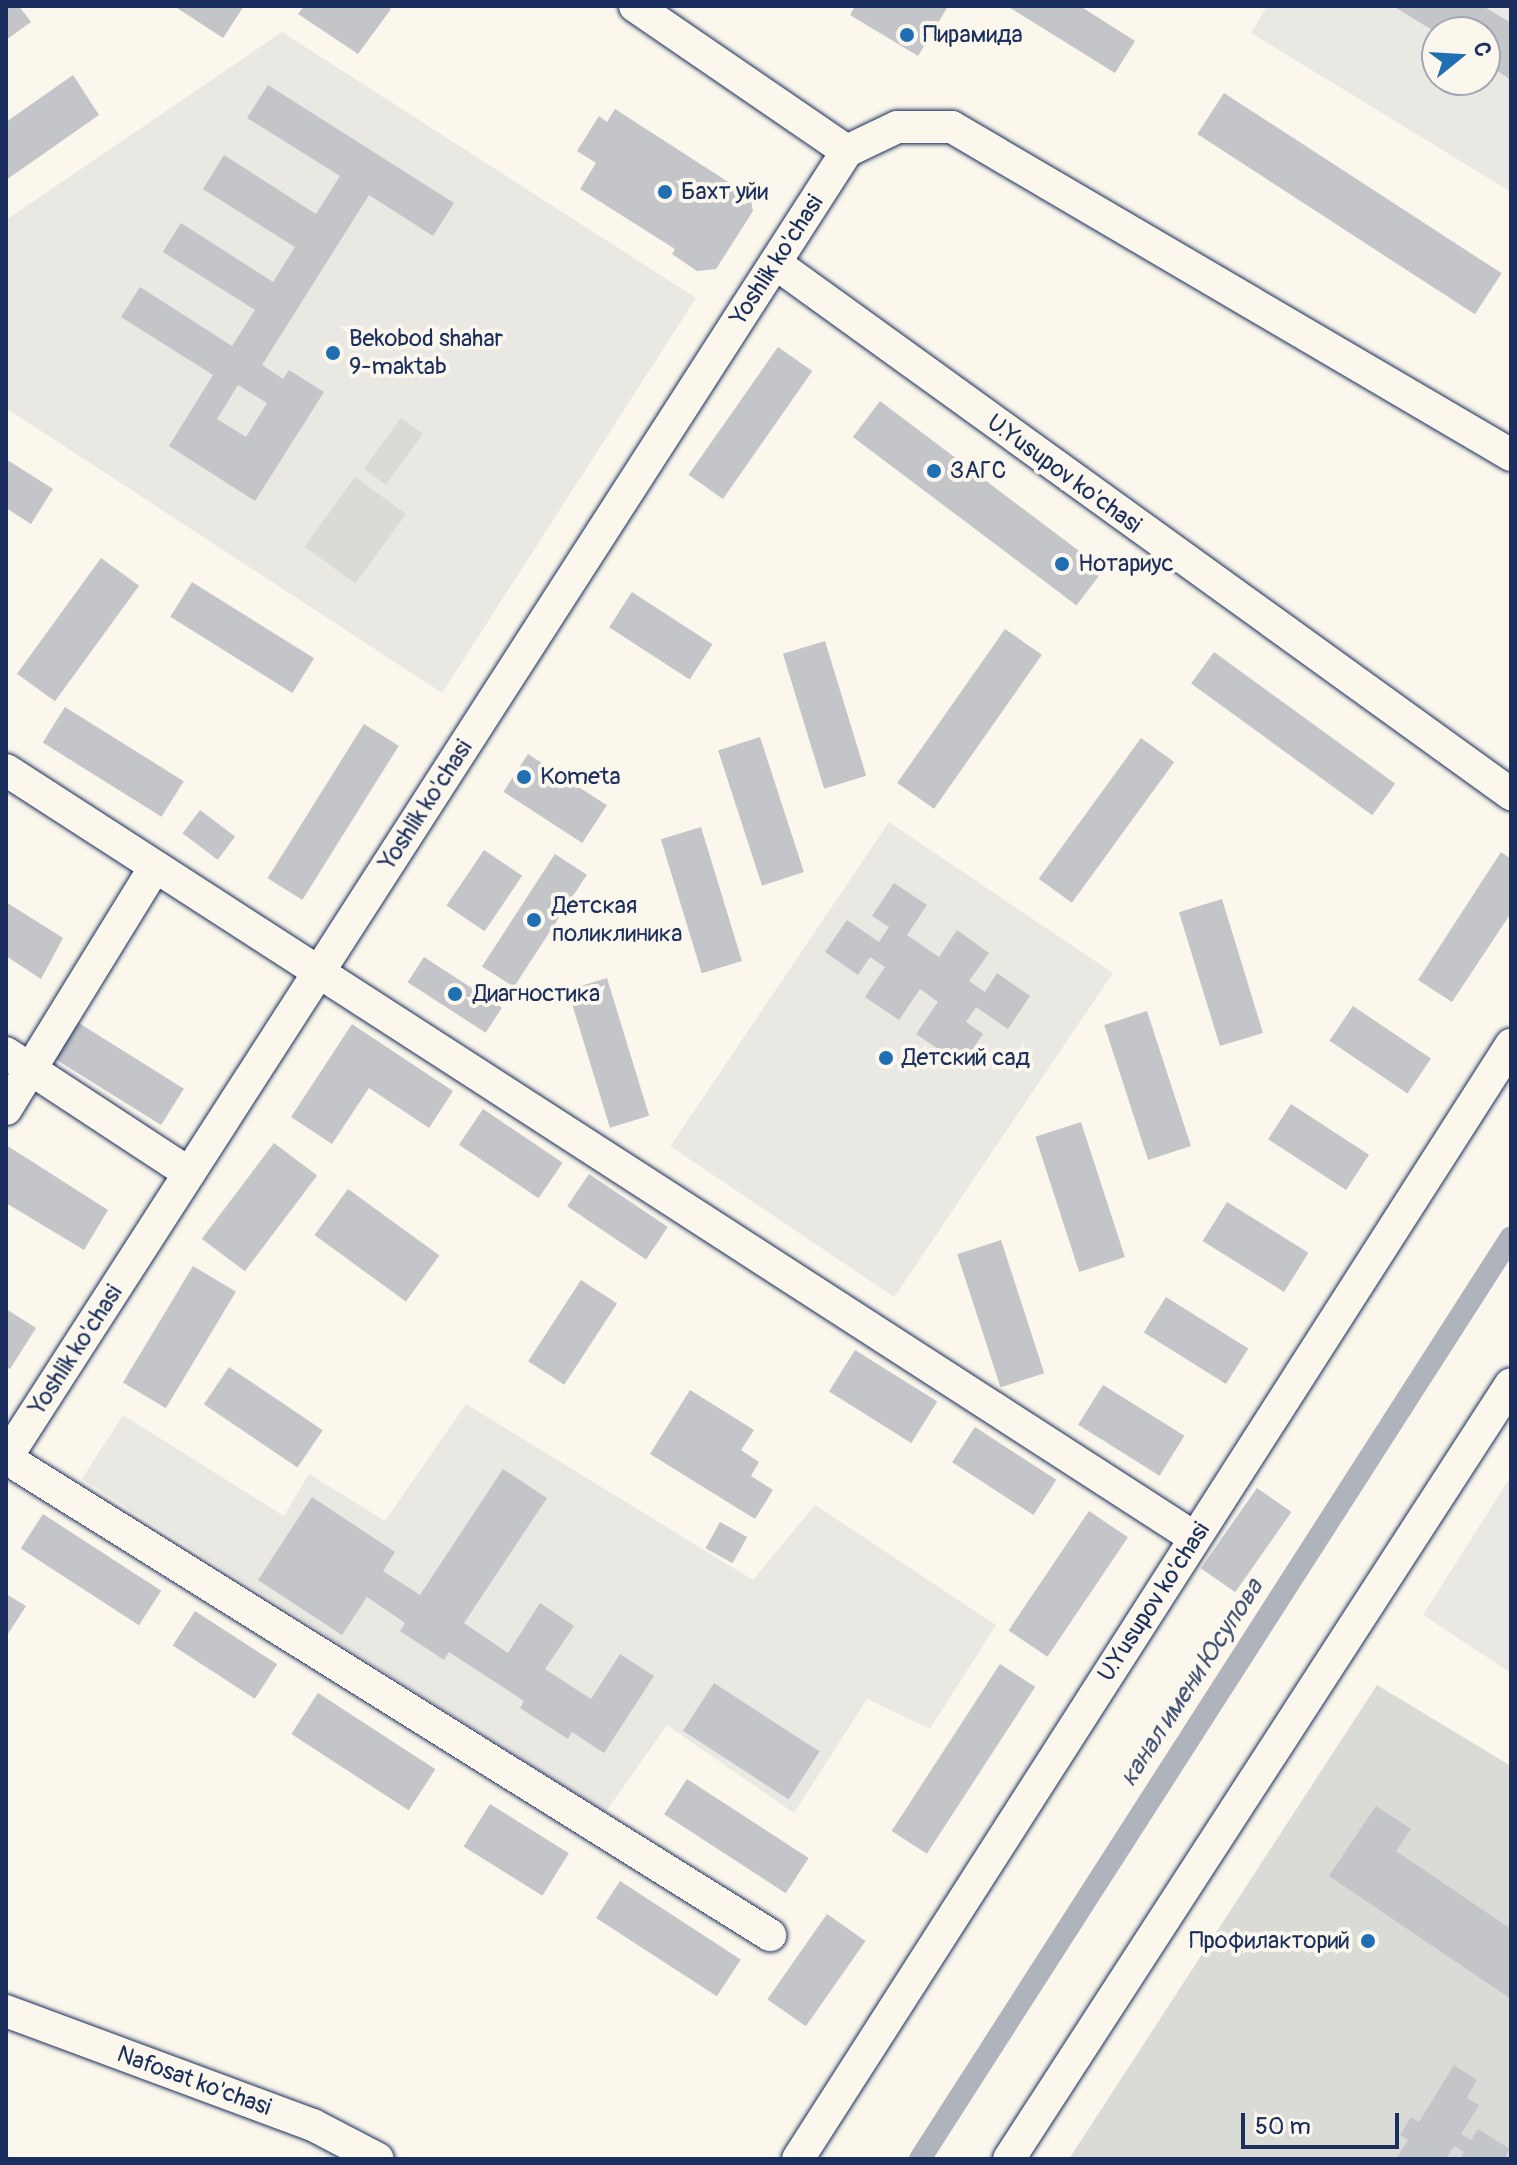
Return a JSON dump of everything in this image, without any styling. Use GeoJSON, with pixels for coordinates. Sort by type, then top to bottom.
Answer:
{"type":"FeatureCollection","features":[{"type":"Feature","properties":{"kind":"street"},"geometry":{"type":"LineString","coordinates":[[635,6],[847,151],[897,127],[952,127],[1511,455]]}},
{"type":"Feature","properties":{"kind":"street","name":"Yoshlik ko'chasi"},"geometry":{"type":"LineString","coordinates":[[6,1458],[847,151]]}},
{"type":"Feature","properties":{"kind":"street","name":"U.Yusupov ko'chasi"},"geometry":{"type":"LineString","coordinates":[[775,263],[1511,794]]}},
{"type":"Feature","properties":{"kind":"street"},"geometry":{"type":"LineString","coordinates":[[6,770],[317,975],[1195,1538]]}},
{"type":"Feature","properties":{"kind":"street"},"geometry":{"type":"LineString","coordinates":[[6,1109],[18,1062],[154,868]]}},
{"type":"Feature","properties":{"kind":"street","name":"U.Yusupov ko'chasi"},"geometry":{"type":"LineString","coordinates":[[798,2159],[1511,1045]]}},
{"type":"Feature","properties":{"kind":"street"},"geometry":{"type":"LineString","coordinates":[[18,1062],[189,1173]]}},
{"type":"Feature","properties":{"kind":"street"},"geometry":{"type":"LineString","coordinates":[[1009,2159],[1511,1384]]}},
{"type":"Feature","properties":{"kind":"street"},"geometry":{"type":"LineString","coordinates":[[6,1458],[770,1935]]}},
{"type":"Feature","properties":{"kind":"street","name":"Nafosat ko'chasi"},"geometry":{"type":"LineString","coordinates":[[6,2011],[313,2125],[378,2159]]}},
{"type":"Feature","properties":{"kind":"shaded area"},"geometry":{"type":"Polygon","coordinates":[[[1267,6],[1511,6],[1511,192],[1251,33],[1267,6]]]}},
{"type":"Feature","properties":{"kind":"shaded area","name":"Bekobod shahar 9-maktab"},"geometry":{"type":"Polygon","coordinates":[[[282,32],[696,298],[442,693],[6,408],[6,220],[282,32]]]}},
{"type":"Feature","properties":{"kind":"shaded area"},"geometry":{"type":"Polygon","coordinates":[[[401,418],[423,434],[386,485],[364,469],[401,418]]]}},
{"type":"Feature","properties":{"kind":"shaded area"},"geometry":{"type":"Polygon","coordinates":[[[355,477],[406,514],[355,584],[304,547],[355,477]]]}},
{"type":"Feature","properties":{"kind":"shaded area","name":"Детский сад"},"geometry":{"type":"Polygon","coordinates":[[[889,822],[1113,973],[894,1297],[670,1146],[889,822]]]}},
{"type":"Feature","properties":{"kind":"shaded area"},"geometry":{"type":"Polygon","coordinates":[[[466,1404],[753,1580],[815,1505],[996,1625],[930,1729],[867,1699],[794,1813],[667,1725],[605,1813],[82,1479],[123,1415],[284,1516],[309,1474],[385,1521],[466,1404]]]}},
{"type":"Feature","properties":{"kind":"shaded area"},"geometry":{"type":"Polygon","coordinates":[[[1511,1476],[1511,1673],[1423,1615],[1511,1476]]]}},
{"type":"Feature","properties":{"kind":"shaded area","name":"Профилакторий"},"geometry":{"type":"Polygon","coordinates":[[[1377,1685],[1511,1766],[1511,2159],[1069,2159],[1377,1685]]]}},
{"type":"Feature","properties":{"kind":"building"},"geometry":{"type":"Polygon","coordinates":[[[6,6],[19,6],[31,22],[6,40],[6,6]]]}},
{"type":"Feature","properties":{"kind":"building"},"geometry":{"type":"Polygon","coordinates":[[[174,6],[244,6],[223,38],[174,6]]]}},
{"type":"Feature","properties":{"kind":"building"},"geometry":{"type":"Polygon","coordinates":[[[304,6],[386,6],[391,9],[358,54],[298,14],[304,6]]]}},
{"type":"Feature","properties":{"kind":"building","name":"Пирамида"},"geometry":{"type":"Polygon","coordinates":[[[855,6],[947,8],[918,56],[850,15],[855,6]]]}},
{"type":"Feature","properties":{"kind":"building"},"geometry":{"type":"Polygon","coordinates":[[[1007,6],[1080,6],[1135,41],[1115,73],[1007,6]]]}},
{"type":"Feature","properties":{"kind":"building"},"geometry":{"type":"Polygon","coordinates":[[[1393,6],[1483,6],[1499,16],[1421,16],[1421,23],[1393,6]]]}},
{"type":"Feature","properties":{"kind":"building"},"geometry":{"type":"Polygon","coordinates":[[[1501,17],[1511,23],[1511,80],[1501,73],[1501,17]]]}},
{"type":"Feature","properties":{"kind":"building"},"geometry":{"type":"Polygon","coordinates":[[[73,75],[99,115],[6,180],[6,122],[73,75]]]}},
{"type":"Feature","properties":{"kind":"building"},"geometry":{"type":"Polygon","coordinates":[[[268,85],[454,203],[433,236],[369,195],[262,365],[283,379],[289,370],[324,392],[255,501],[169,446],[213,375],[121,317],[140,287],[232,346],[255,310],[163,252],[181,223],[273,282],[295,247],[203,189],[224,155],[316,214],[340,176],[247,118],[268,85]],[[238,385],[217,419],[246,437],[267,403],[238,385]]]}},
{"type":"Feature","properties":{"kind":"building"},"geometry":{"type":"Polygon","coordinates":[[[1224,93],[1502,273],[1475,314],[1197,134],[1224,93]]]}},
{"type":"Feature","properties":{"kind":"building","name":"Бахт уйи"},"geometry":{"type":"Polygon","coordinates":[[[615,109],[750,196],[753,211],[716,269],[697,271],[672,254],[675,249],[580,189],[596,163],[577,151],[599,116],[607,122],[615,109]]]}},
{"type":"Feature","properties":{"kind":"building"},"geometry":{"type":"Polygon","coordinates":[[[778,347],[812,371],[723,499],[689,475],[778,347]]]}},
{"type":"Feature","properties":{"kind":"building"},"geometry":{"type":"Polygon","coordinates":[[[880,401],[1104,570],[1077,605],[853,437],[880,401]]]}},
{"type":"Feature","properties":{"kind":"building"},"geometry":{"type":"Polygon","coordinates":[[[6,459],[53,489],[31,524],[6,508],[6,459]]]}},
{"type":"Feature","properties":{"kind":"building"},"geometry":{"type":"Polygon","coordinates":[[[101,558],[139,586],[55,701],[17,674],[101,558]]]}},
{"type":"Feature","properties":{"kind":"building"},"geometry":{"type":"Polygon","coordinates":[[[192,582],[314,658],[292,693],[170,617],[192,582]]]}},
{"type":"Feature","properties":{"kind":"building"},"geometry":{"type":"Polygon","coordinates":[[[632,592],[713,644],[690,680],[609,627],[632,592]]]}},
{"type":"Feature","properties":{"kind":"building"},"geometry":{"type":"Polygon","coordinates":[[[1005,629],[1042,655],[934,809],[897,783],[1005,629]]]}},
{"type":"Feature","properties":{"kind":"building"},"geometry":{"type":"Polygon","coordinates":[[[825,641],[866,776],[824,789],[783,654],[825,641]]]}},
{"type":"Feature","properties":{"kind":"building"},"geometry":{"type":"Polygon","coordinates":[[[1214,652],[1395,784],[1372,815],[1191,684],[1214,652]]]}},
{"type":"Feature","properties":{"kind":"building"},"geometry":{"type":"Polygon","coordinates":[[[65,707],[184,781],[161,817],[43,743],[65,707]]]}},
{"type":"Feature","properties":{"kind":"building"},"geometry":{"type":"Polygon","coordinates":[[[364,724],[399,746],[302,900],[268,878],[364,724]]]}},
{"type":"Feature","properties":{"kind":"building"},"geometry":{"type":"Polygon","coordinates":[[[760,737],[804,872],[762,886],[718,751],[760,737]]]}},
{"type":"Feature","properties":{"kind":"building"},"geometry":{"type":"Polygon","coordinates":[[[1141,738],[1174,762],[1072,903],[1039,879],[1141,738]]]}},
{"type":"Feature","properties":{"kind":"building"},"geometry":{"type":"Polygon","coordinates":[[[528,754],[607,805],[582,843],[503,792],[528,754]]]}},
{"type":"Feature","properties":{"kind":"building"},"geometry":{"type":"Polygon","coordinates":[[[200,810],[235,836],[218,860],[183,833],[200,810]]]}},
{"type":"Feature","properties":{"kind":"building"},"geometry":{"type":"Polygon","coordinates":[[[701,827],[742,961],[702,973],[661,839],[701,827]]]}},
{"type":"Feature","properties":{"kind":"building"},"geometry":{"type":"Polygon","coordinates":[[[484,850],[522,876],[485,931],[447,906],[484,850]]]}},
{"type":"Feature","properties":{"kind":"building"},"geometry":{"type":"Polygon","coordinates":[[[1501,852],[1511,859],[1511,913],[1452,1002],[1418,980],[1501,852]]]}},
{"type":"Feature","properties":{"kind":"building","name":"Детская поликлиника"},"geometry":{"type":"Polygon","coordinates":[[[555,854],[587,875],[514,987],[482,966],[555,854]]]}},
{"type":"Feature","properties":{"kind":"building"},"geometry":{"type":"Polygon","coordinates":[[[894,883],[927,905],[907,935],[939,957],[957,930],[989,953],[969,981],[985,992],[997,973],[1030,996],[1008,1029],[976,1007],[966,1022],[983,1034],[962,1065],[916,1034],[938,1002],[920,989],[899,1020],[865,997],[885,967],[870,957],[858,975],[825,952],[847,920],[879,942],[889,927],[872,916],[894,883]]]}},
{"type":"Feature","properties":{"kind":"building"},"geometry":{"type":"Polygon","coordinates":[[[1222,899],[1263,1033],[1220,1046],[1179,912],[1222,899]]]}},
{"type":"Feature","properties":{"kind":"building"},"geometry":{"type":"Polygon","coordinates":[[[6,902],[63,938],[41,979],[6,956],[6,902]]]}},
{"type":"Feature","properties":{"kind":"building","name":"Диагностика"},"geometry":{"type":"Polygon","coordinates":[[[424,957],[502,1008],[486,1033],[408,982],[424,957]]]}},
{"type":"Feature","properties":{"kind":"building"},"geometry":{"type":"Polygon","coordinates":[[[607,978],[649,1116],[610,1128],[568,990],[607,978]]]}},
{"type":"Feature","properties":{"kind":"building"},"geometry":{"type":"Polygon","coordinates":[[[1353,1006],[1431,1059],[1407,1093],[1330,1041],[1353,1006]]]}},
{"type":"Feature","properties":{"kind":"building"},"geometry":{"type":"Polygon","coordinates":[[[1147,1011],[1191,1146],[1148,1160],[1104,1025],[1147,1011]]]}},
{"type":"Feature","properties":{"kind":"building"},"geometry":{"type":"Polygon","coordinates":[[[66,1015],[184,1089],[161,1125],[43,1051],[66,1015]]]}},
{"type":"Feature","properties":{"kind":"building"},"geometry":{"type":"Polygon","coordinates":[[[352,1024],[453,1091],[429,1128],[369,1088],[332,1144],[291,1117],[352,1024]]]}},
{"type":"Feature","properties":{"kind":"building"},"geometry":{"type":"Polygon","coordinates":[[[1291,1104],[1369,1155],[1346,1190],[1268,1139],[1291,1104]]]}},
{"type":"Feature","properties":{"kind":"building"},"geometry":{"type":"Polygon","coordinates":[[[483,1109],[563,1163],[539,1198],[459,1145],[483,1109]]]}},
{"type":"Feature","properties":{"kind":"building"},"geometry":{"type":"Polygon","coordinates":[[[1081,1122],[1125,1257],[1079,1272],[1035,1137],[1081,1122]]]}},
{"type":"Feature","properties":{"kind":"building"},"geometry":{"type":"Polygon","coordinates":[[[274,1143],[317,1175],[245,1271],[202,1239],[274,1143]]]}},
{"type":"Feature","properties":{"kind":"building"},"geometry":{"type":"Polygon","coordinates":[[[6,1145],[108,1210],[84,1250],[6,1203],[6,1145]]]}},
{"type":"Feature","properties":{"kind":"building"},"geometry":{"type":"Polygon","coordinates":[[[589,1174],[668,1227],[646,1259],[567,1206],[589,1174]]]}},
{"type":"Feature","properties":{"kind":"building"},"geometry":{"type":"Polygon","coordinates":[[[348,1189],[439,1255],[406,1302],[314,1235],[348,1189]]]}},
{"type":"Feature","properties":{"kind":"building"},"geometry":{"type":"Polygon","coordinates":[[[1227,1202],[1308,1253],[1284,1292],[1203,1241],[1227,1202]]]}},
{"type":"Feature","properties":{"kind":"building"},"geometry":{"type":"Polygon","coordinates":[[[1001,1240],[1044,1373],[1001,1387],[957,1254],[1001,1240]]]}},
{"type":"Feature","properties":{"kind":"building"},"geometry":{"type":"Polygon","coordinates":[[[193,1266],[236,1292],[166,1408],[123,1383],[193,1266]]]}},
{"type":"Feature","properties":{"kind":"building"},"geometry":{"type":"Polygon","coordinates":[[[581,1280],[617,1303],[564,1385],[528,1361],[581,1280]]]}},
{"type":"Feature","properties":{"kind":"building"},"geometry":{"type":"Polygon","coordinates":[[[1166,1297],[1248,1348],[1226,1384],[1144,1333],[1166,1297]]]}},
{"type":"Feature","properties":{"kind":"building"},"geometry":{"type":"Polygon","coordinates":[[[6,1309],[36,1328],[10,1369],[6,1367],[6,1309]]]}},
{"type":"Feature","properties":{"kind":"building"},"geometry":{"type":"Polygon","coordinates":[[[855,1350],[937,1401],[911,1443],[829,1392],[855,1350]]]}},
{"type":"Feature","properties":{"kind":"building"},"geometry":{"type":"Polygon","coordinates":[[[229,1367],[323,1430],[298,1467],[204,1404],[229,1367]]]}},
{"type":"Feature","properties":{"kind":"building"},"geometry":{"type":"Polygon","coordinates":[[[1103,1385],[1184,1436],[1160,1476],[1078,1425],[1103,1385]]]}},
{"type":"Feature","properties":{"kind":"building"},"geometry":{"type":"Polygon","coordinates":[[[690,1390],[754,1430],[741,1450],[759,1462],[751,1476],[773,1490],[755,1519],[650,1454],[690,1390]]]}},
{"type":"Feature","properties":{"kind":"building"},"geometry":{"type":"Polygon","coordinates":[[[975,1427],[1056,1480],[1033,1515],[952,1462],[975,1427]]]}},
{"type":"Feature","properties":{"kind":"building"},"geometry":{"type":"Polygon","coordinates":[[[503,1469],[547,1498],[464,1623],[508,1653],[540,1603],[574,1626],[545,1669],[591,1699],[620,1654],[654,1676],[604,1753],[572,1732],[568,1739],[520,1708],[524,1701],[449,1652],[444,1660],[400,1631],[405,1623],[367,1597],[342,1635],[258,1580],[312,1497],[395,1552],[383,1571],[420,1595],[503,1469]]]}},
{"type":"Feature","properties":{"kind":"building"},"geometry":{"type":"Polygon","coordinates":[[[1257,1488],[1291,1512],[1235,1592],[1201,1568],[1257,1488]]]}},
{"type":"Feature","properties":{"kind":"building"},"geometry":{"type":"Polygon","coordinates":[[[1089,1511],[1128,1537],[1047,1657],[1008,1630],[1089,1511]]]}},
{"type":"Feature","properties":{"kind":"building"},"geometry":{"type":"Polygon","coordinates":[[[43,1514],[161,1591],[139,1625],[21,1548],[43,1514]]]}},
{"type":"Feature","properties":{"kind":"building"},"geometry":{"type":"Polygon","coordinates":[[[720,1522],[747,1537],[733,1563],[705,1548],[720,1522]]]}},
{"type":"Feature","properties":{"kind":"building"},"geometry":{"type":"Polygon","coordinates":[[[6,1594],[26,1606],[6,1637],[6,1594]]]}},
{"type":"Feature","properties":{"kind":"building"},"geometry":{"type":"Polygon","coordinates":[[[195,1611],[277,1664],[255,1699],[173,1645],[195,1611]]]}},
{"type":"Feature","properties":{"kind":"building"},"geometry":{"type":"Polygon","coordinates":[[[1000,1664],[1035,1687],[927,1854],[892,1831],[1000,1664]]]}},
{"type":"Feature","properties":{"kind":"building"},"geometry":{"type":"Polygon","coordinates":[[[714,1683],[820,1752],[789,1799],[683,1731],[714,1683]]]}},
{"type":"Feature","properties":{"kind":"building"},"geometry":{"type":"Polygon","coordinates":[[[318,1693],[435,1769],[409,1810],[291,1734],[318,1693]]]}},
{"type":"Feature","properties":{"kind":"building"},"geometry":{"type":"Polygon","coordinates":[[[687,1779],[809,1858],[786,1893],[664,1814],[687,1779]]]}},
{"type":"Feature","properties":{"kind":"building"},"geometry":{"type":"Polygon","coordinates":[[[490,1804],[569,1853],[542,1896],[464,1846],[490,1804]]]}},
{"type":"Feature","properties":{"kind":"building"},"geometry":{"type":"Polygon","coordinates":[[[1376,1806],[1411,1829],[1396,1851],[1511,1929],[1511,1999],[1329,1876],[1376,1806]]]}},
{"type":"Feature","properties":{"kind":"building"},"geometry":{"type":"Polygon","coordinates":[[[620,1881],[741,1959],[717,1996],[596,1918],[620,1881]]]}},
{"type":"Feature","properties":{"kind":"building"},"geometry":{"type":"Polygon","coordinates":[[[827,1914],[866,1941],[806,2026],[767,1999],[827,1914]]]}},
{"type":"Feature","properties":{"kind":"building"},"geometry":{"type":"Polygon","coordinates":[[[1454,2065],[1477,2080],[1467,2098],[1479,2105],[1461,2134],[1471,2140],[1478,2129],[1510,2149],[1504,2159],[1460,2159],[1464,2152],[1454,2146],[1446,2159],[1396,2159],[1408,2140],[1400,2135],[1411,2117],[1419,2122],[1454,2065]]]}},
{"type":"Feature","properties":{"kind":"waterway","name":"канал имени Юсупова"},"geometry":{"type":"LineString","coordinates":[[920,2159],[1511,1237]]}},
{"type":"Feature","properties":{"kind":"place","name":"Пирамида"},"geometry":{"type":"Point","coordinates":[907,35]}},
{"type":"Feature","properties":{"kind":"place","name":"Бахт уйи"},"geometry":{"type":"Point","coordinates":[665,192]}},
{"type":"Feature","properties":{"kind":"place","name":"Bekobod shahar 9-maktab"},"geometry":{"type":"Point","coordinates":[333,353]}},
{"type":"Feature","properties":{"kind":"place","name":"ЗАГС"},"geometry":{"type":"Point","coordinates":[934,471]}},
{"type":"Feature","properties":{"kind":"place","name":"Нотариус"},"geometry":{"type":"Point","coordinates":[1062,564]}},
{"type":"Feature","properties":{"kind":"place","name":"Kometa"},"geometry":{"type":"Point","coordinates":[524,777]}},
{"type":"Feature","properties":{"kind":"place","name":"Детская поликлиника"},"geometry":{"type":"Point","coordinates":[534,920]}},
{"type":"Feature","properties":{"kind":"place","name":"Диагностика"},"geometry":{"type":"Point","coordinates":[455,994]}},
{"type":"Feature","properties":{"kind":"place","name":"Детский сад"},"geometry":{"type":"Point","coordinates":[886,1058]}},
{"type":"Feature","properties":{"kind":"place","name":"Профилакторий"},"geometry":{"type":"Point","coordinates":[1368,1941]}}]}
